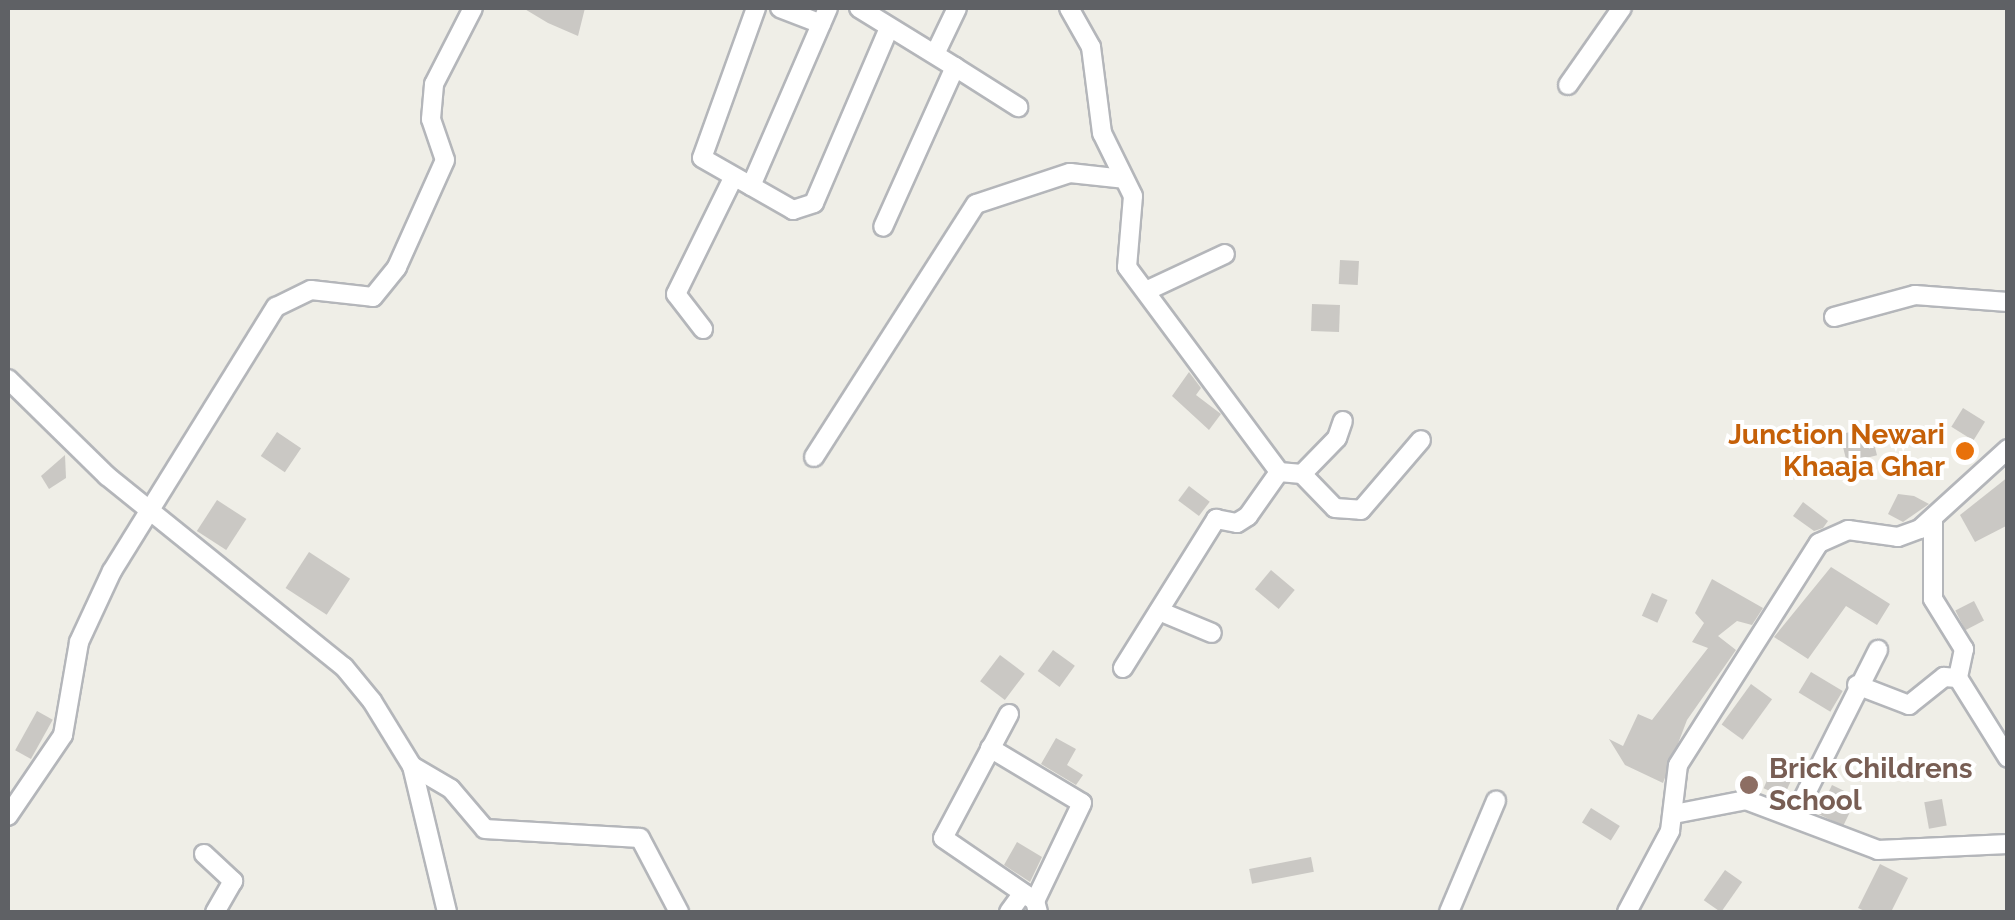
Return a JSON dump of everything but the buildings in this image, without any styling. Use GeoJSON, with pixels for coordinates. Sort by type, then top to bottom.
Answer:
{"type":"FeatureCollection","features":[{"type":"Feature","properties":{"kind":"street"},"geometry":{"type":"LineString","coordinates":[[8,816],[63,735],[79,642],[151,504],[276,307],[311,290],[373,297],[398,267],[445,160],[431,118],[434,84],[473,8]]}},
{"type":"Feature","properties":{"kind":"street"},"geometry":{"type":"LineString","coordinates":[[756,8],[702,158],[793,210],[814,203],[890,28]]}},
{"type":"Feature","properties":{"kind":"street"},"geometry":{"type":"LineString","coordinates":[[751,186],[824,16],[780,8]]}},
{"type":"Feature","properties":{"kind":"street"},"geometry":{"type":"LineString","coordinates":[[859,8],[1018,107]]}},
{"type":"Feature","properties":{"kind":"street"},"geometry":{"type":"LineString","coordinates":[[935,54],[957,8]]}},
{"type":"Feature","properties":{"kind":"street"},"geometry":{"type":"LineString","coordinates":[[1069,8],[1091,47],[1102,133],[1133,196],[1127,267],[1279,472],[1302,474],[1336,508],[1361,510],[1421,440]]}},
{"type":"Feature","properties":{"kind":"street"},"geometry":{"type":"LineString","coordinates":[[1568,85],[1622,8]]}},
{"type":"Feature","properties":{"kind":"street"},"geometry":{"type":"LineString","coordinates":[[883,227],[955,67]]}},
{"type":"Feature","properties":{"kind":"street"},"geometry":{"type":"LineString","coordinates":[[814,457],[976,204],[1070,172],[1124,179]]}},
{"type":"Feature","properties":{"kind":"street"},"geometry":{"type":"LineString","coordinates":[[704,329],[676,294],[733,178]]}},
{"type":"Feature","properties":{"kind":"street"},"geometry":{"type":"LineString","coordinates":[[1146,291],[1225,254]]}},
{"type":"Feature","properties":{"kind":"street"},"geometry":{"type":"LineString","coordinates":[[1834,317],[1915,295],[2008,302]]}},
{"type":"Feature","properties":{"kind":"street"},"geometry":{"type":"LineString","coordinates":[[8,378],[107,476],[151,504],[344,668],[412,766],[447,912]]}},
{"type":"Feature","properties":{"kind":"street"},"geometry":{"type":"LineString","coordinates":[[1302,474],[1337,438],[1343,421]]}},
{"type":"Feature","properties":{"kind":"street"},"geometry":{"type":"LineString","coordinates":[[1627,912],[1674,814],[1670,787],[1678,764],[1819,544],[1848,530],[1898,537],[1934,520],[2008,449]]}},
{"type":"Feature","properties":{"kind":"street"},"geometry":{"type":"LineString","coordinates":[[1123,668],[1216,519],[1237,523],[1248,516],[1279,472]]}},
{"type":"Feature","properties":{"kind":"street"},"geometry":{"type":"LineString","coordinates":[[1934,520],[1933,600],[1964,649],[1958,678],[2008,758]]}},
{"type":"Feature","properties":{"kind":"street"},"geometry":{"type":"LineString","coordinates":[[1158,612],[1212,634]]}},
{"type":"Feature","properties":{"kind":"street"},"geometry":{"type":"LineString","coordinates":[[1795,815],[1857,685],[1878,650]]}},
{"type":"Feature","properties":{"kind":"street"},"geometry":{"type":"LineString","coordinates":[[1857,685],[1909,705],[1944,677],[1958,678]]}},
{"type":"Feature","properties":{"kind":"street"},"geometry":{"type":"LineString","coordinates":[[1009,714],[942,838],[1031,902]]}},
{"type":"Feature","properties":{"kind":"street"},"geometry":{"type":"LineString","coordinates":[[990,748],[1082,803],[1031,902],[1009,912]]}},
{"type":"Feature","properties":{"kind":"street"},"geometry":{"type":"LineString","coordinates":[[412,766],[451,789],[484,829],[640,838],[679,912]]}},
{"type":"Feature","properties":{"kind":"street"},"geometry":{"type":"LineString","coordinates":[[1674,814],[1746,800],[1795,815],[1878,850],[2008,844]]}},
{"type":"Feature","properties":{"kind":"street"},"geometry":{"type":"LineString","coordinates":[[1450,912],[1496,801]]}},
{"type":"Feature","properties":{"kind":"street"},"geometry":{"type":"LineString","coordinates":[[204,854],[233,881],[215,912]]}},
{"type":"Feature","properties":{"kind":"place","name":"Junction Newari Khaaja Ghar"},"geometry":{"type":"Point","coordinates":[1965,451]}},
{"type":"Feature","properties":{"kind":"place","name":"Brick Childrens School"},"geometry":{"type":"Point","coordinates":[1749,785]}}]}
